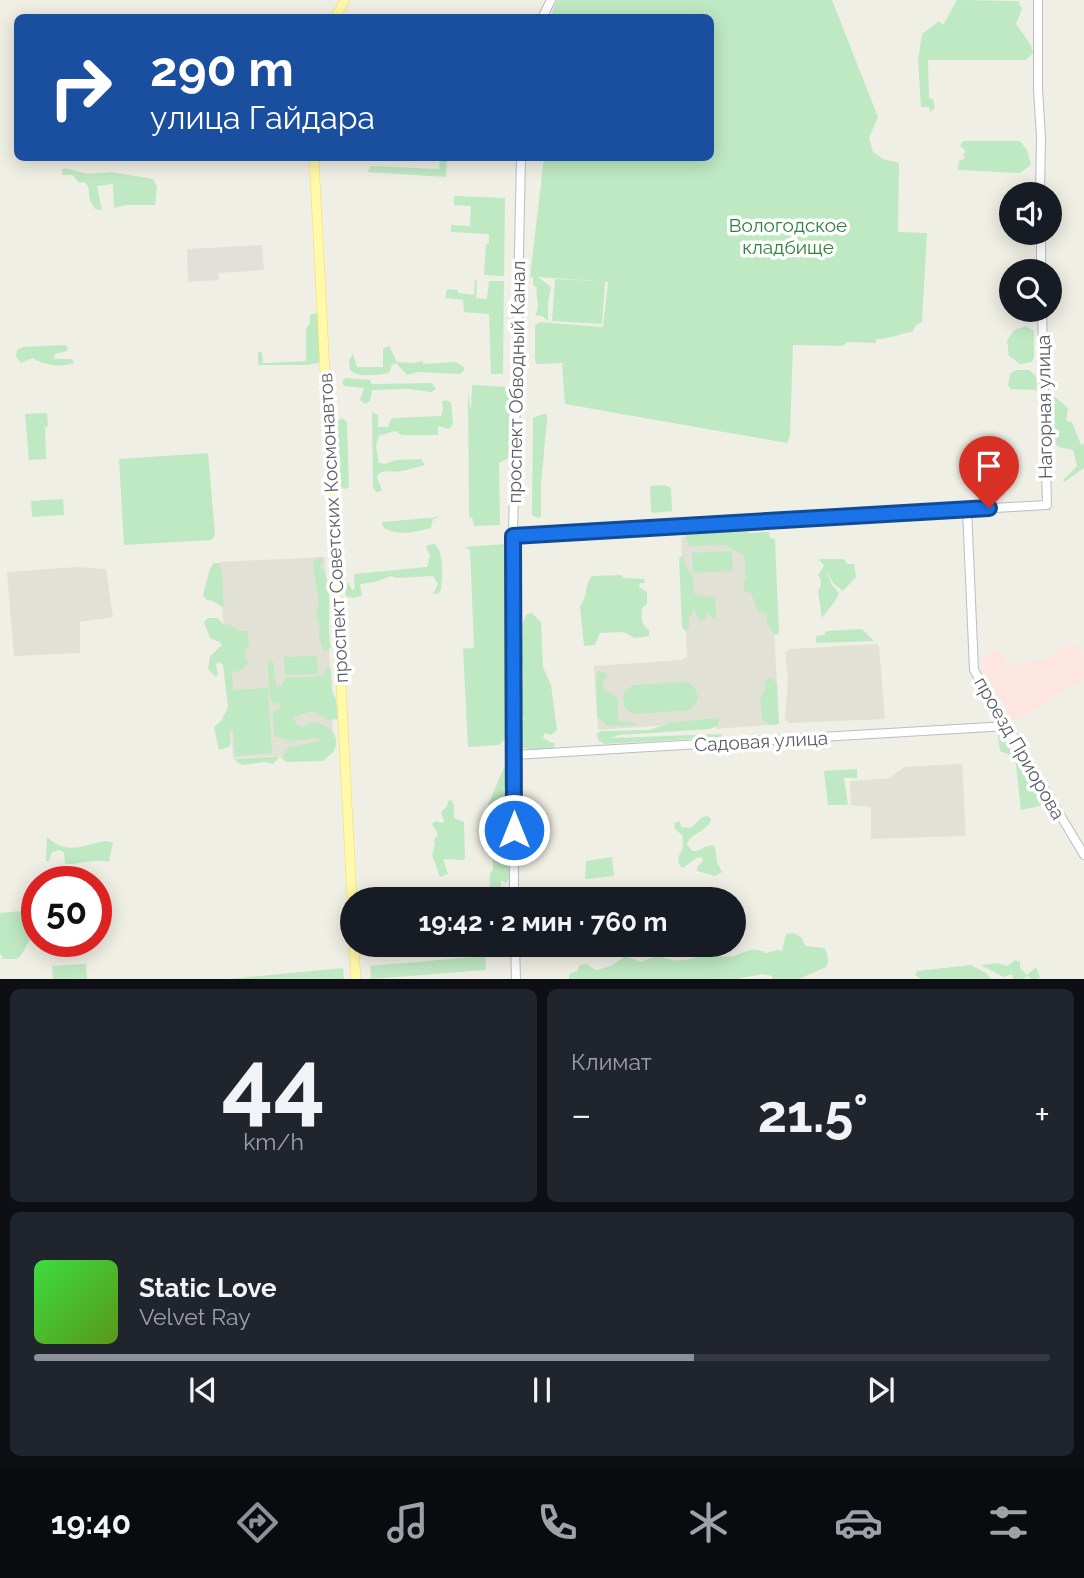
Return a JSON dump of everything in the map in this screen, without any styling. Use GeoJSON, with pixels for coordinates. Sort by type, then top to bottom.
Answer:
{"type":"FeatureCollection","features":[{"type":"Feature","properties":{"kind":"main road","name":"проспект Советских Космонавтов"},"geometry":{"type":"LineString","coordinates":[[314,161],[351,887]]}},
{"type":"Feature","properties":{"kind":"main road"},"geometry":{"type":"LineString","coordinates":[[355,957],[356,979]]}},
{"type":"Feature","properties":{"kind":"street"},"geometry":{"type":"LineString","coordinates":[[1038,0],[1040,182]]}},
{"type":"Feature","properties":{"kind":"street","name":"проспект Обводный Канал"},"geometry":{"type":"LineString","coordinates":[[514,887],[513,536],[521,161]]}},
{"type":"Feature","properties":{"kind":"street","name":"Нагорная улица"},"geometry":{"type":"LineString","coordinates":[[967,509],[1047,505],[1042,322]]}},
{"type":"Feature","properties":{"kind":"street"},"geometry":{"type":"LineString","coordinates":[[513,536],[967,509]]}},
{"type":"Feature","properties":{"kind":"street","name":"проезд Приорова"},"geometry":{"type":"LineString","coordinates":[[967,509],[973,665],[1084,855]]}},
{"type":"Feature","properties":{"kind":"street","name":"Садовая улица"},"geometry":{"type":"LineString","coordinates":[[514,755],[1007,726]]}},
{"type":"Feature","properties":{"kind":"street"},"geometry":{"type":"LineString","coordinates":[[515,957],[516,979]]}},
{"type":"Feature","properties":{"kind":"shaded area"},"geometry":{"type":"Polygon","coordinates":[[[262,245],[264,270],[219,273],[219,280],[188,282],[187,249],[262,245]]]}},
{"type":"Feature","properties":{"kind":"shaded area"},"geometry":{"type":"Polygon","coordinates":[[[769,532],[779,724],[716,729],[715,722],[598,730],[594,666],[682,660],[687,657],[681,537],[769,532]]]}},
{"type":"Feature","properties":{"kind":"shaded area"},"geometry":{"type":"Polygon","coordinates":[[[325,557],[334,753],[233,758],[219,562],[325,557]]]}},
{"type":"Feature","properties":{"kind":"shaded area"},"geometry":{"type":"Polygon","coordinates":[[[77,567],[106,569],[113,617],[80,622],[80,653],[14,656],[7,572],[77,567]]]}},
{"type":"Feature","properties":{"kind":"shaded area"},"geometry":{"type":"Polygon","coordinates":[[[1072,643],[1077,645],[1084,657],[1084,679],[1014,722],[983,671],[980,660],[999,649],[1007,664],[1017,665],[1044,659],[1072,643]]]}},
{"type":"Feature","properties":{"kind":"shaded area"},"geometry":{"type":"Polygon","coordinates":[[[877,644],[885,719],[790,723],[785,720],[788,678],[785,653],[789,649],[877,644]]]}},
{"type":"Feature","properties":{"kind":"shaded area"},"geometry":{"type":"Polygon","coordinates":[[[962,764],[966,836],[871,839],[871,807],[851,805],[850,781],[890,778],[904,767],[962,764]]]}},
{"type":"Feature","properties":{"kind":"green space","name":"Вологодское кладбище"},"geometry":{"type":"Polygon","coordinates":[[[557,0],[832,0],[878,117],[869,138],[873,152],[883,159],[899,163],[898,232],[927,233],[922,322],[916,325],[912,332],[876,339],[876,343],[847,342],[843,346],[793,345],[790,435],[787,443],[565,404],[562,364],[566,363],[537,364],[535,326],[539,322],[603,327],[608,282],[605,282],[602,324],[552,321],[555,279],[597,281],[538,277],[551,287],[548,321],[535,315],[538,308],[537,288],[533,285],[533,277],[530,277],[544,161],[714,161],[714,14],[551,14],[557,0]]]}},
{"type":"Feature","properties":{"kind":"green space"},"geometry":{"type":"Polygon","coordinates":[[[957,0],[1018,1],[1022,9],[1016,24],[1031,45],[1033,53],[1026,60],[928,60],[929,98],[933,99],[935,108],[930,112],[929,107],[921,107],[918,60],[922,34],[939,21],[943,25],[957,0]]]}},
{"type":"Feature","properties":{"kind":"green space"},"geometry":{"type":"Polygon","coordinates":[[[963,141],[1020,141],[1027,150],[1031,165],[1020,173],[958,170],[959,161],[965,158],[963,155],[966,151],[960,146],[963,141]]]}},
{"type":"Feature","properties":{"kind":"green space"},"geometry":{"type":"Polygon","coordinates":[[[440,161],[447,161],[446,177],[367,172],[371,166],[439,169],[440,161]]]}},
{"type":"Feature","properties":{"kind":"green space"},"geometry":{"type":"Polygon","coordinates":[[[64,168],[88,174],[111,172],[153,179],[157,187],[155,205],[126,205],[114,208],[113,184],[97,186],[102,210],[95,209],[90,201],[88,186],[84,182],[79,183],[73,175],[62,175],[64,168]]]}},
{"type":"Feature","properties":{"kind":"green space"},"geometry":{"type":"Polygon","coordinates":[[[454,196],[505,198],[504,276],[484,275],[489,234],[451,232],[451,225],[470,226],[471,206],[454,205],[454,196]]]}},
{"type":"Feature","properties":{"kind":"green space"},"geometry":{"type":"Polygon","coordinates":[[[475,280],[476,298],[487,299],[489,281],[504,281],[503,374],[491,374],[489,314],[464,312],[463,300],[445,298],[447,289],[474,295],[475,280]]]}},
{"type":"Feature","properties":{"kind":"green space"},"geometry":{"type":"Polygon","coordinates":[[[316,313],[319,320],[319,363],[258,365],[258,352],[262,352],[263,363],[306,361],[306,328],[310,323],[310,315],[316,313]]]}},
{"type":"Feature","properties":{"kind":"green space"},"geometry":{"type":"Polygon","coordinates":[[[1026,326],[1034,331],[1034,357],[1032,362],[1020,364],[1009,356],[1007,340],[1014,330],[1026,326]]]}},
{"type":"Feature","properties":{"kind":"green space"},"geometry":{"type":"Polygon","coordinates":[[[65,345],[67,351],[55,354],[55,359],[72,359],[74,363],[53,365],[33,358],[21,363],[16,356],[17,350],[23,347],[65,345]]]}},
{"type":"Feature","properties":{"kind":"green space"},"geometry":{"type":"Polygon","coordinates":[[[389,346],[397,362],[456,362],[464,367],[464,370],[460,374],[418,372],[407,375],[396,363],[392,365],[389,373],[384,374],[363,375],[350,370],[349,360],[353,354],[357,367],[383,367],[383,349],[389,346]]]}},
{"type":"Feature","properties":{"kind":"green space"},"geometry":{"type":"Polygon","coordinates":[[[1016,370],[1029,370],[1036,376],[1037,390],[1011,389],[1008,385],[1010,374],[1016,370]]]}},
{"type":"Feature","properties":{"kind":"green space"},"geometry":{"type":"Polygon","coordinates":[[[346,378],[370,380],[372,384],[432,383],[436,389],[431,392],[408,389],[372,390],[370,401],[365,404],[360,400],[364,388],[344,386],[342,382],[346,378]]]}},
{"type":"Feature","properties":{"kind":"green space"},"geometry":{"type":"Polygon","coordinates":[[[472,385],[508,387],[510,395],[509,458],[499,463],[500,525],[474,526],[469,515],[468,392],[471,411],[472,385]]]}},
{"type":"Feature","properties":{"kind":"green space"},"geometry":{"type":"Polygon","coordinates":[[[1053,395],[1068,408],[1066,421],[1072,422],[1081,445],[1084,444],[1084,468],[1064,482],[1077,466],[1073,450],[1059,447],[1053,441],[1052,406],[1048,400],[1053,395]]]}},
{"type":"Feature","properties":{"kind":"green space"},"geometry":{"type":"Polygon","coordinates":[[[446,400],[451,403],[453,424],[449,429],[438,426],[438,435],[402,435],[395,431],[379,436],[376,446],[379,463],[421,459],[425,465],[379,473],[377,477],[382,491],[376,492],[373,487],[372,412],[378,415],[378,427],[388,427],[394,418],[441,416],[442,402],[446,400]]]}},
{"type":"Feature","properties":{"kind":"green space"},"geometry":{"type":"Polygon","coordinates":[[[47,413],[46,459],[29,460],[25,414],[47,413]]]}},
{"type":"Feature","properties":{"kind":"green space"},"geometry":{"type":"Polygon","coordinates":[[[547,414],[547,421],[541,483],[541,517],[537,518],[532,515],[533,418],[547,414]]]}},
{"type":"Feature","properties":{"kind":"green space"},"geometry":{"type":"Polygon","coordinates":[[[342,418],[347,422],[349,487],[345,489],[340,481],[336,427],[336,422],[342,418]]]}},
{"type":"Feature","properties":{"kind":"green space"},"geometry":{"type":"Polygon","coordinates":[[[208,453],[215,534],[212,540],[124,545],[119,459],[208,453]]]}},
{"type":"Feature","properties":{"kind":"green space"},"geometry":{"type":"Polygon","coordinates":[[[665,485],[671,488],[672,511],[653,513],[650,486],[665,485]]]}},
{"type":"Feature","properties":{"kind":"green space"},"geometry":{"type":"Polygon","coordinates":[[[63,499],[64,515],[32,517],[31,501],[63,499]]]}},
{"type":"Feature","properties":{"kind":"green space"},"geometry":{"type":"Polygon","coordinates":[[[439,517],[433,519],[431,528],[406,533],[388,530],[383,527],[382,522],[439,517]]]}},
{"type":"Feature","properties":{"kind":"green space"},"geometry":{"type":"Polygon","coordinates":[[[739,528],[750,533],[769,532],[770,538],[775,539],[777,635],[767,623],[767,613],[758,612],[751,593],[744,591],[744,556],[725,545],[690,546],[685,538],[685,534],[691,532],[739,528]]]}},
{"type":"Feature","properties":{"kind":"green space"},"geometry":{"type":"Polygon","coordinates":[[[435,544],[442,566],[439,593],[433,594],[438,584],[433,576],[391,576],[360,584],[362,596],[346,596],[348,582],[352,590],[355,588],[354,574],[427,567],[430,556],[426,547],[435,544]]]}},
{"type":"Feature","properties":{"kind":"green space"},"geometry":{"type":"Polygon","coordinates":[[[504,544],[508,549],[507,737],[499,745],[468,747],[463,649],[457,649],[474,648],[470,550],[464,547],[504,544]]]}},
{"type":"Feature","properties":{"kind":"green space"},"geometry":{"type":"Polygon","coordinates":[[[732,551],[733,571],[693,573],[692,553],[732,551]]]}},
{"type":"Feature","properties":{"kind":"green space"},"geometry":{"type":"Polygon","coordinates":[[[681,556],[684,557],[685,565],[693,578],[694,593],[715,597],[716,601],[715,620],[708,613],[704,620],[699,621],[694,609],[686,631],[682,627],[681,556]]]}},
{"type":"Feature","properties":{"kind":"green space"},"geometry":{"type":"Polygon","coordinates":[[[321,557],[323,561],[320,566],[328,583],[331,647],[323,651],[316,614],[319,603],[313,564],[316,558],[321,557]]]}},
{"type":"Feature","properties":{"kind":"green space"},"geometry":{"type":"Polygon","coordinates":[[[819,559],[844,559],[847,564],[854,564],[856,577],[843,591],[834,584],[826,571],[839,593],[822,618],[818,591],[821,583],[818,575],[824,566],[819,559]]]}},
{"type":"Feature","properties":{"kind":"green space"},"geometry":{"type":"Polygon","coordinates":[[[214,563],[219,563],[222,573],[222,607],[203,595],[214,563]]]}},
{"type":"Feature","properties":{"kind":"green space"},"geometry":{"type":"Polygon","coordinates":[[[622,575],[623,578],[644,579],[645,583],[640,583],[639,587],[647,592],[647,604],[642,608],[642,618],[649,630],[649,636],[635,638],[623,632],[600,633],[595,645],[584,646],[580,606],[589,580],[592,576],[622,575]]]}},
{"type":"Feature","properties":{"kind":"green space"},"geometry":{"type":"Polygon","coordinates":[[[532,613],[541,622],[543,667],[551,685],[557,730],[551,735],[545,733],[543,738],[555,744],[554,748],[538,750],[523,748],[519,736],[524,719],[518,707],[523,675],[521,626],[527,614],[532,613]]]}},
{"type":"Feature","properties":{"kind":"green space"},"geometry":{"type":"Polygon","coordinates":[[[208,618],[218,618],[223,624],[231,625],[238,631],[248,631],[249,643],[244,654],[249,662],[240,671],[232,672],[233,690],[268,688],[272,753],[235,756],[233,730],[230,731],[229,747],[219,750],[214,727],[222,720],[228,707],[223,665],[220,662],[216,664],[216,677],[208,669],[210,656],[222,645],[210,638],[204,622],[208,618]]]}},
{"type":"Feature","properties":{"kind":"green space"},"geometry":{"type":"Polygon","coordinates":[[[862,629],[874,641],[816,643],[816,636],[824,635],[826,631],[862,629]]]}},
{"type":"Feature","properties":{"kind":"green space"},"geometry":{"type":"Polygon","coordinates":[[[317,656],[318,674],[285,675],[284,657],[317,656]]]}},
{"type":"Feature","properties":{"kind":"green space"},"geometry":{"type":"Polygon","coordinates":[[[270,660],[273,662],[276,687],[281,686],[286,678],[324,676],[326,667],[331,669],[338,719],[327,720],[313,711],[293,717],[297,725],[302,727],[317,723],[334,734],[335,748],[323,761],[286,762],[280,756],[283,756],[289,747],[320,741],[317,738],[290,741],[274,736],[273,712],[281,708],[279,702],[273,704],[269,691],[270,660]]]}},
{"type":"Feature","properties":{"kind":"green space"},"geometry":{"type":"Polygon","coordinates":[[[599,671],[607,674],[602,683],[605,690],[617,697],[619,721],[637,725],[607,726],[597,716],[596,676],[599,671]]]}},
{"type":"Feature","properties":{"kind":"green space"},"geometry":{"type":"Polygon","coordinates":[[[770,678],[777,684],[779,724],[770,725],[762,719],[760,698],[766,681],[770,678]]]}},
{"type":"Feature","properties":{"kind":"green space"},"geometry":{"type":"Polygon","coordinates":[[[687,682],[695,689],[698,700],[690,710],[635,714],[624,706],[624,692],[633,685],[687,682]]]}},
{"type":"Feature","properties":{"kind":"green space"},"geometry":{"type":"Polygon","coordinates":[[[718,718],[717,726],[710,729],[619,735],[612,738],[721,734],[723,737],[604,744],[598,740],[597,734],[601,731],[650,730],[669,723],[718,718]]]}},
{"type":"Feature","properties":{"kind":"green space"},"geometry":{"type":"Polygon","coordinates":[[[1003,732],[1018,751],[1044,805],[1021,810],[1015,757],[1000,751],[998,736],[1003,732]]]}},
{"type":"Feature","properties":{"kind":"green space"},"geometry":{"type":"Polygon","coordinates":[[[280,756],[273,764],[265,762],[242,765],[233,759],[280,756]]]}},
{"type":"Feature","properties":{"kind":"green space"},"geometry":{"type":"Polygon","coordinates":[[[504,767],[507,771],[508,789],[503,786],[507,802],[509,879],[506,883],[501,880],[501,887],[489,887],[490,873],[493,870],[491,807],[488,805],[504,767]]]}},
{"type":"Feature","properties":{"kind":"green space"},"geometry":{"type":"Polygon","coordinates":[[[857,769],[857,778],[844,778],[848,805],[828,805],[824,771],[857,769]]]}},
{"type":"Feature","properties":{"kind":"green space"},"geometry":{"type":"Polygon","coordinates":[[[451,800],[454,805],[454,818],[464,822],[465,858],[443,859],[448,874],[440,877],[432,855],[434,840],[438,834],[432,824],[444,821],[441,812],[451,800]]]}},
{"type":"Feature","properties":{"kind":"green space"},"geometry":{"type":"Polygon","coordinates":[[[708,816],[711,819],[709,823],[687,844],[692,851],[715,846],[717,862],[722,872],[715,876],[697,871],[703,861],[702,857],[696,858],[683,868],[678,860],[683,836],[675,829],[674,823],[680,821],[681,827],[691,828],[702,817],[708,816]]]}},
{"type":"Feature","properties":{"kind":"green space"},"geometry":{"type":"Polygon","coordinates":[[[47,837],[57,844],[75,848],[107,841],[113,843],[109,862],[65,864],[64,852],[59,850],[52,852],[49,861],[46,861],[47,837]]]}},
{"type":"Feature","properties":{"kind":"green space"},"geometry":{"type":"Polygon","coordinates":[[[612,857],[614,876],[585,879],[586,861],[612,857]]]}},
{"type":"Feature","properties":{"kind":"green space"},"geometry":{"type":"Polygon","coordinates":[[[21,911],[21,955],[17,959],[0,959],[3,958],[0,953],[0,913],[21,911]]]}},
{"type":"Feature","properties":{"kind":"green space"},"geometry":{"type":"Polygon","coordinates":[[[794,933],[802,938],[805,946],[824,948],[828,962],[826,967],[799,979],[772,979],[772,976],[763,974],[736,979],[569,979],[569,974],[577,971],[580,965],[587,964],[595,970],[612,965],[624,957],[641,962],[653,957],[678,961],[698,957],[746,957],[746,952],[755,949],[765,953],[782,951],[786,934],[794,933]]]}},
{"type":"Feature","properties":{"kind":"green space"},"geometry":{"type":"Polygon","coordinates":[[[485,957],[486,970],[371,979],[370,966],[485,957]]]}},
{"type":"Feature","properties":{"kind":"green space"},"geometry":{"type":"Polygon","coordinates":[[[1015,960],[1020,962],[1020,968],[1027,975],[1036,967],[1040,977],[1013,979],[1012,974],[1003,977],[981,965],[998,963],[1007,966],[1015,960]]]}},
{"type":"Feature","properties":{"kind":"green space"},"geometry":{"type":"Polygon","coordinates":[[[86,964],[87,979],[53,979],[52,966],[86,964]]]}},
{"type":"Feature","properties":{"kind":"green space"},"geometry":{"type":"Polygon","coordinates":[[[971,965],[991,979],[921,979],[915,975],[917,971],[971,965]]]}},
{"type":"Feature","properties":{"kind":"green space"},"geometry":{"type":"Polygon","coordinates":[[[343,968],[344,979],[228,979],[343,968]]]}},
{"type":"Feature","properties":{"kind":"route"},"geometry":{"type":"LineString","coordinates":[[514,830],[513,536],[989,508]]}}]}
